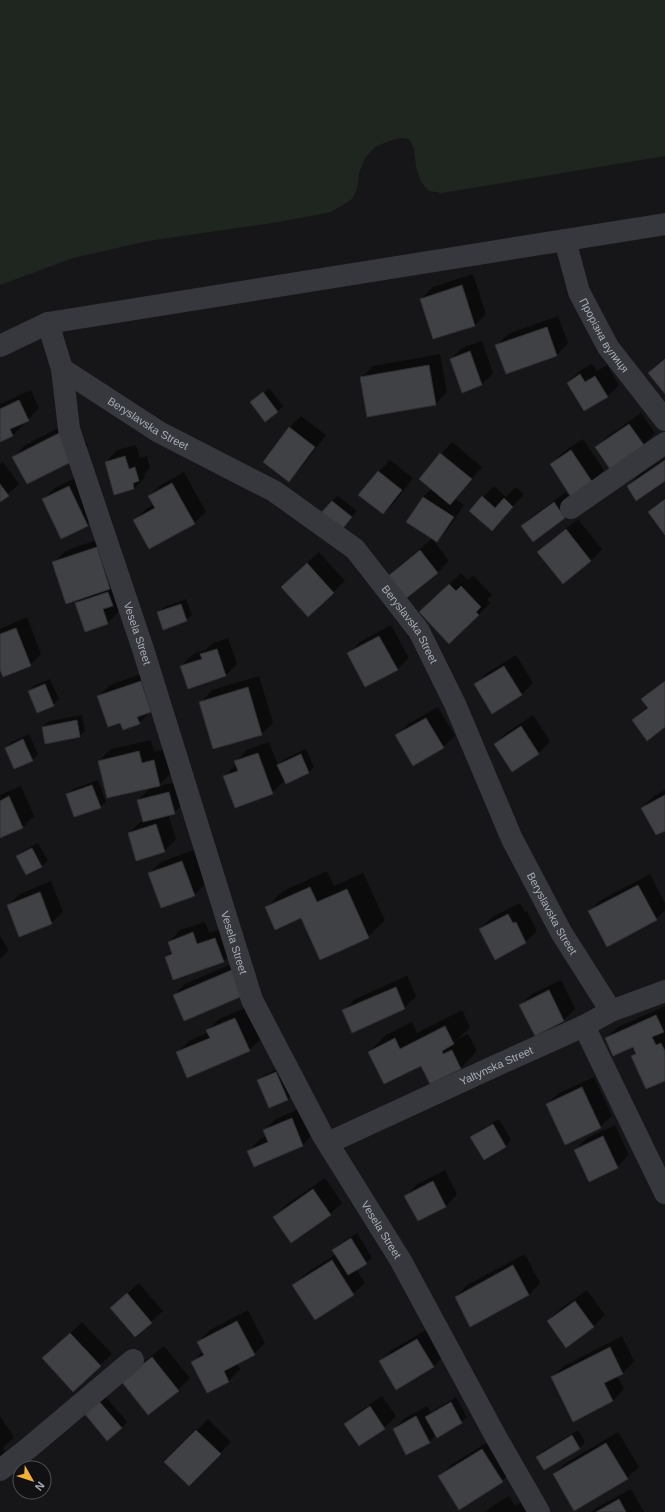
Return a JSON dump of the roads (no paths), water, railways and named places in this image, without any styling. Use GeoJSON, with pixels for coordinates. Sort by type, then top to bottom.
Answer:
{"type":"FeatureCollection","features":[{"type":"Feature","properties":{"kind":"street"},"geometry":{"type":"LineString","coordinates":[[0,346],[48,323],[665,224]]}},
{"type":"Feature","properties":{"kind":"street","name":"Прорізна вулиця"},"geometry":{"type":"LineString","coordinates":[[565,240],[579,292],[608,347],[665,420]]}},
{"type":"Feature","properties":{"kind":"street","name":"Vesela Street"},"geometry":{"type":"LineString","coordinates":[[48,323],[62,369],[69,429],[143,649],[252,1000],[328,1143],[401,1261],[496,1437],[539,1512]]}},
{"type":"Feature","properties":{"kind":"street","name":"Beryslavska Street"},"geometry":{"type":"LineString","coordinates":[[62,369],[159,432],[274,491],[354,549],[419,631],[455,704],[512,839],[561,932],[612,1011]]}},
{"type":"Feature","properties":{"kind":"street"},"geometry":{"type":"LineString","coordinates":[[571,508],[665,443]]}},
{"type":"Feature","properties":{"kind":"street","name":"Yaltynska Street"},"geometry":{"type":"LineString","coordinates":[[328,1143],[584,1026],[612,1011],[665,991]]}},
{"type":"Feature","properties":{"kind":"street"},"geometry":{"type":"LineString","coordinates":[[584,1026],[665,1193]]}},
{"type":"Feature","properties":{"kind":"street"},"geometry":{"type":"LineString","coordinates":[[0,1470],[25,1451],[133,1360]]}}]}
